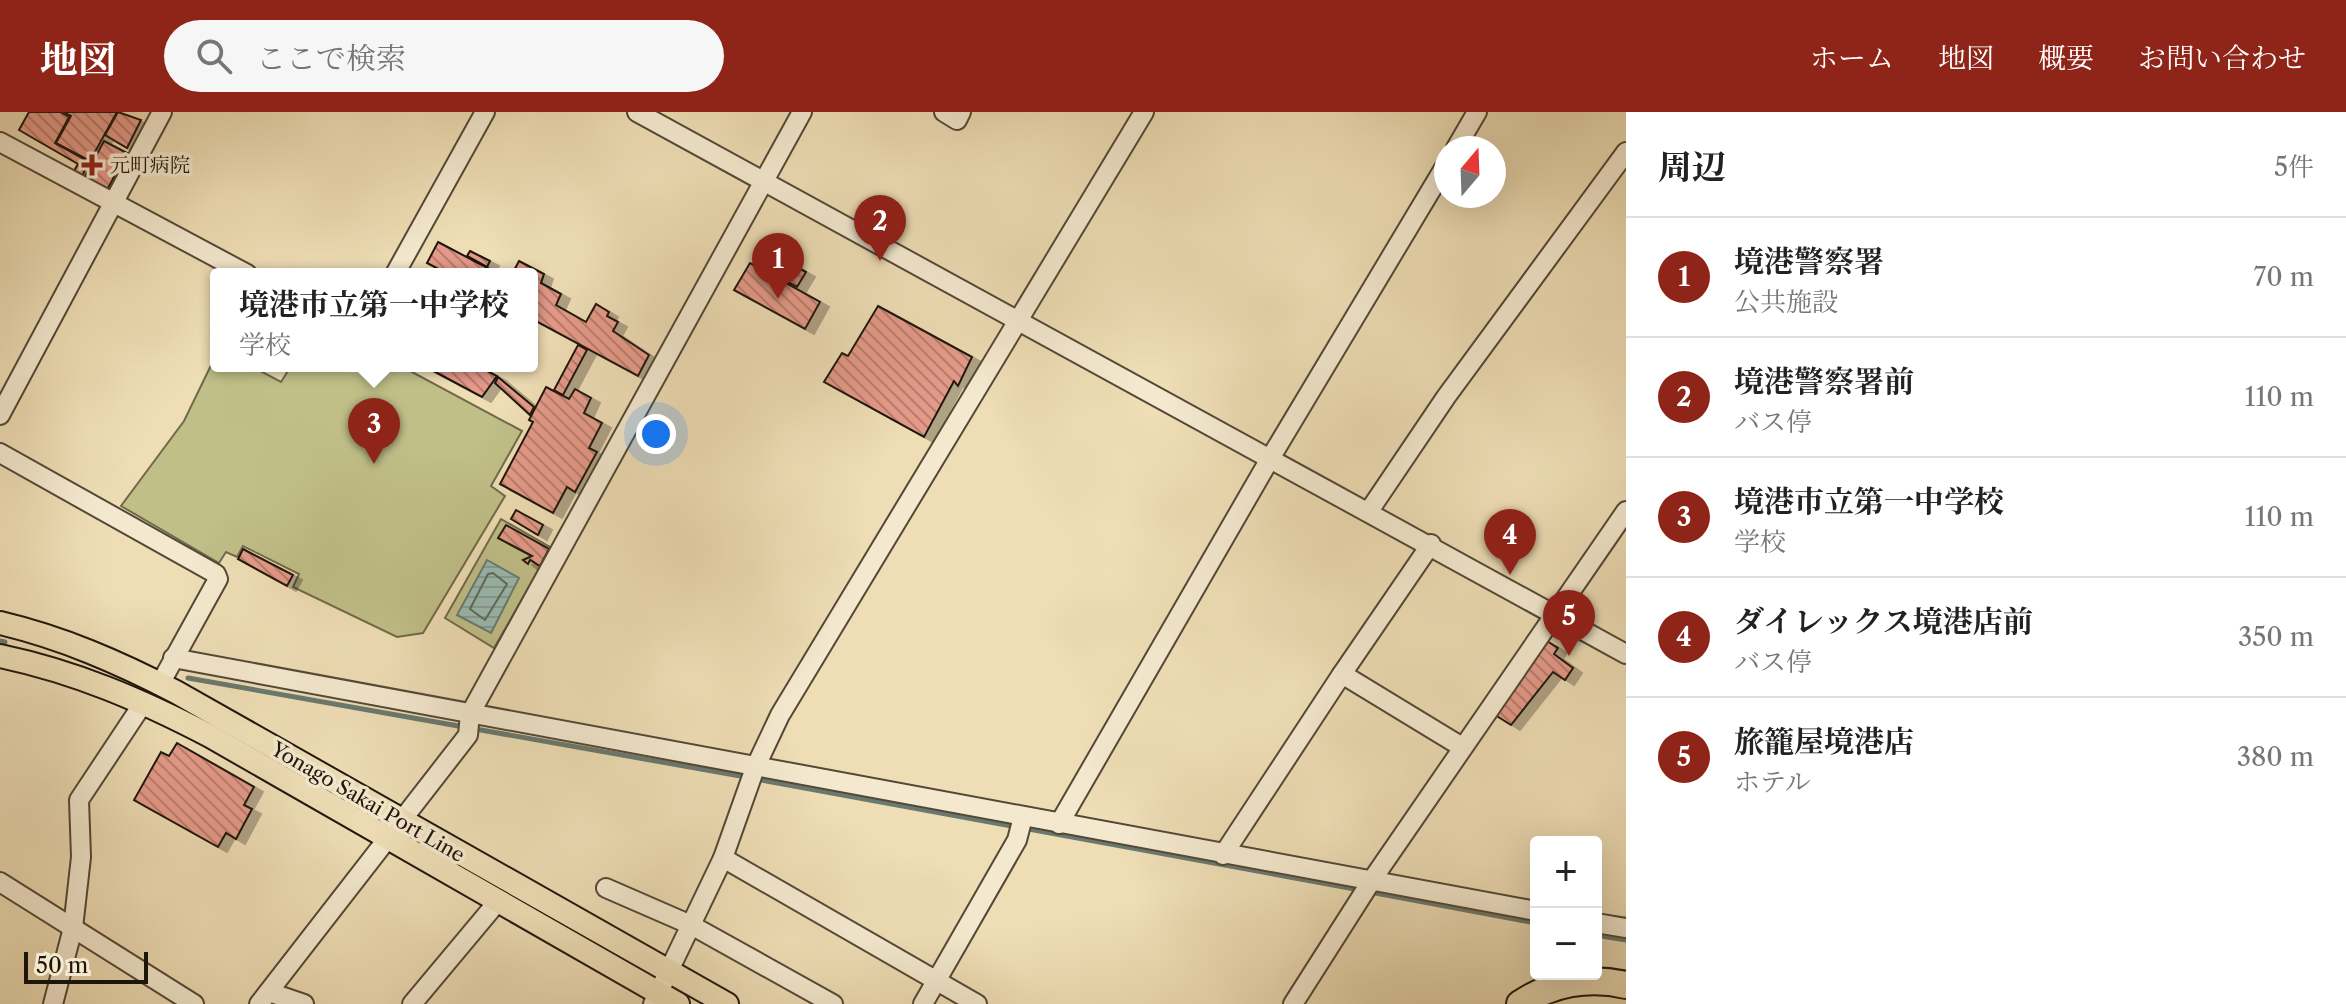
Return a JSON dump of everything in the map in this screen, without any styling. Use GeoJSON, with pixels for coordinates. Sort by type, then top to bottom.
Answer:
{"type":"FeatureCollection","features":[{"type":"Feature","properties":{"kind":"highway"},"geometry":{"type":"LineString","coordinates":[[1520,1004],[1548,989],[1582,982],[1626,988],[1616,1004]]}},
{"type":"Feature","properties":{"kind":"main road","name":"Yonago Sakai Port Line"},"geometry":{"type":"LineString","coordinates":[[0,623],[45,634],[107,657],[160,684],[394,829],[499,900],[663,1000]]}},
{"type":"Feature","properties":{"kind":"main road","name":"Yonago Sakai Port Line"},"geometry":{"type":"LineString","coordinates":[[0,656],[94,681],[144,702],[669,971],[727,1004]]}},
{"type":"Feature","properties":{"kind":"street"},"geometry":{"type":"LineString","coordinates":[[0,415],[162,112]]}},
{"type":"Feature","properties":{"kind":"street"},"geometry":{"type":"LineString","coordinates":[[398,268],[485,112]]}},
{"type":"Feature","properties":{"kind":"street"},"geometry":{"type":"LineString","coordinates":[[637,112],[1431,544],[1626,654]]}},
{"type":"Feature","properties":{"kind":"street"},"geometry":{"type":"LineString","coordinates":[[304,1004],[264,998],[468,735],[470,714],[802,112]]}},
{"type":"Feature","properties":{"kind":"street"},"geometry":{"type":"LineString","coordinates":[[944,112],[957,120],[961,112]]}},
{"type":"Feature","properties":{"kind":"street"},"geometry":{"type":"LineString","coordinates":[[663,1000],[669,971],[723,858],[755,768],[780,715],[1144,112]]}},
{"type":"Feature","properties":{"kind":"street"},"geometry":{"type":"LineString","coordinates":[[1463,136],[1477,112]]}},
{"type":"Feature","properties":{"kind":"street"},"geometry":{"type":"LineString","coordinates":[[0,142],[236,268]]}},
{"type":"Feature","properties":{"kind":"street"},"geometry":{"type":"LineString","coordinates":[[1369,511],[1446,397],[1626,152]]}},
{"type":"Feature","properties":{"kind":"street"},"geometry":{"type":"LineString","coordinates":[[1059,824],[1271,457],[1434,185]]}},
{"type":"Feature","properties":{"kind":"street"},"geometry":{"type":"LineString","coordinates":[[0,453],[216,574],[218,579],[160,684]]}},
{"type":"Feature","properties":{"kind":"street"},"geometry":{"type":"LineString","coordinates":[[1293,1004],[1372,880],[1626,511]]}},
{"type":"Feature","properties":{"kind":"street"},"geometry":{"type":"LineString","coordinates":[[1223,855],[1431,544]]}},
{"type":"Feature","properties":{"kind":"street"},"geometry":{"type":"LineString","coordinates":[[173,658],[1530,910]]}},
{"type":"Feature","properties":{"kind":"street"},"geometry":{"type":"LineString","coordinates":[[1342,674],[1462,747]]}},
{"type":"Feature","properties":{"kind":"street"},"geometry":{"type":"LineString","coordinates":[[53,1004],[73,928],[81,857],[79,800],[144,702]]}},
{"type":"Feature","properties":{"kind":"street"},"geometry":{"type":"LineString","coordinates":[[923,1004],[1017,840],[1023,817]]}},
{"type":"Feature","properties":{"kind":"street"},"geometry":{"type":"LineString","coordinates":[[723,858],[977,1004]]}},
{"type":"Feature","properties":{"kind":"street"},"geometry":{"type":"LineString","coordinates":[[0,882],[194,1004]]}},
{"type":"Feature","properties":{"kind":"street"},"geometry":{"type":"LineString","coordinates":[[606,888],[691,925],[833,1004]]}},
{"type":"Feature","properties":{"kind":"street"},"geometry":{"type":"LineString","coordinates":[[412,1004],[499,900]]}},
{"type":"Feature","properties":{"kind":"street"},"geometry":{"type":"LineString","coordinates":[[1602,924],[1626,928]]}},
{"type":"Feature","properties":{"kind":"shaded area"},"geometry":{"type":"Polygon","coordinates":[[[210,367],[210,372],[262,372],[281,382],[287,372],[412,372],[522,431],[491,486],[505,496],[423,633],[397,637],[293,587],[299,574],[243,546],[237,557],[226,552],[219,563],[121,506],[184,421],[210,367]]]}},
{"type":"Feature","properties":{"kind":"shaded area"},"geometry":{"type":"Polygon","coordinates":[[[501,519],[552,548],[494,648],[445,618],[501,519]]]}},
{"type":"Feature","properties":{"kind":"water"},"geometry":{"type":"Polygon","coordinates":[[[487,560],[519,578],[491,633],[457,615],[487,560]]]}},
{"type":"Feature","properties":{"kind":"building"},"geometry":{"type":"Polygon","coordinates":[[[29,112],[60,112],[69,117],[55,143],[89,162],[82,176],[74,171],[78,164],[19,130],[29,112]]]}},
{"type":"Feature","properties":{"kind":"building"},"geometry":{"type":"Polygon","coordinates":[[[63,112],[117,112],[90,161],[56,143],[71,116],[63,112]]]}},
{"type":"Feature","properties":{"kind":"building"},"geometry":{"type":"Polygon","coordinates":[[[118,112],[141,120],[127,148],[105,135],[118,112]]]}},
{"type":"Feature","properties":{"kind":"building"},"geometry":{"type":"Polygon","coordinates":[[[104,141],[127,153],[107,190],[84,178],[104,141]]]}},
{"type":"Feature","properties":{"kind":"building"},"geometry":{"type":"Polygon","coordinates":[[[438,242],[488,268],[437,268],[427,263],[438,242]]]}},
{"type":"Feature","properties":{"kind":"building"},"geometry":{"type":"Polygon","coordinates":[[[470,251],[490,261],[487,267],[467,256],[470,251]]]}},
{"type":"Feature","properties":{"kind":"building"},"geometry":{"type":"Polygon","coordinates":[[[784,260],[806,272],[797,287],[775,275],[784,260]]]}},
{"type":"Feature","properties":{"kind":"building"},"geometry":{"type":"Polygon","coordinates":[[[519,261],[532,268],[515,268],[519,261]]]}},
{"type":"Feature","properties":{"kind":"building"},"geometry":{"type":"Polygon","coordinates":[[[750,263],[820,302],[805,329],[734,290],[750,263]]]}},
{"type":"Feature","properties":{"kind":"building"},"geometry":{"type":"Polygon","coordinates":[[[538,271],[544,274],[541,283],[561,294],[556,305],[586,322],[596,304],[609,312],[607,316],[618,322],[613,331],[649,355],[638,376],[538,322],[538,271]]]}},
{"type":"Feature","properties":{"kind":"building"},"geometry":{"type":"Polygon","coordinates":[[[878,306],[972,357],[958,386],[954,381],[924,437],[824,382],[842,353],[848,356],[878,306]]]}},
{"type":"Feature","properties":{"kind":"building"},"geometry":{"type":"Polygon","coordinates":[[[578,345],[587,350],[563,395],[554,390],[578,345]]]}},
{"type":"Feature","properties":{"kind":"building"},"geometry":{"type":"Polygon","coordinates":[[[435,372],[489,372],[497,376],[482,397],[435,372]]]}},
{"type":"Feature","properties":{"kind":"building"},"geometry":{"type":"Polygon","coordinates":[[[498,377],[534,407],[530,415],[495,383],[498,377]]]}},
{"type":"Feature","properties":{"kind":"building"},"geometry":{"type":"Polygon","coordinates":[[[546,387],[569,399],[575,389],[591,398],[584,413],[602,423],[589,448],[597,452],[575,492],[567,487],[553,513],[500,484],[533,422],[529,420],[546,387]]]}},
{"type":"Feature","properties":{"kind":"building"},"geometry":{"type":"Polygon","coordinates":[[[516,510],[543,525],[538,535],[511,519],[516,510]]]}},
{"type":"Feature","properties":{"kind":"building"},"geometry":{"type":"Polygon","coordinates":[[[506,525],[549,549],[540,566],[530,560],[528,564],[523,560],[532,556],[498,538],[506,525]]]}},
{"type":"Feature","properties":{"kind":"building"},"geometry":{"type":"Polygon","coordinates":[[[243,549],[293,575],[287,586],[238,559],[243,549]]]}},
{"type":"Feature","properties":{"kind":"building"},"geometry":{"type":"Polygon","coordinates":[[[1547,641],[1558,648],[1554,654],[1573,668],[1565,680],[1553,672],[1511,725],[1492,713],[1547,641]]]}},
{"type":"Feature","properties":{"kind":"building"},"geometry":{"type":"Polygon","coordinates":[[[177,743],[254,787],[244,805],[252,809],[236,839],[226,833],[218,847],[134,800],[161,752],[169,756],[177,743]]]}},
{"type":"Feature","properties":{"kind":"waterway"},"geometry":{"type":"LineString","coordinates":[[0,641],[5,642]]}},
{"type":"Feature","properties":{"kind":"waterway"},"geometry":{"type":"LineString","coordinates":[[188,678],[746,777]]}},
{"type":"Feature","properties":{"kind":"waterway"},"geometry":{"type":"LineString","coordinates":[[756,779],[1360,890]]}},
{"type":"Feature","properties":{"kind":"waterway"},"geometry":{"type":"LineString","coordinates":[[1370,892],[1530,922]]}},
{"type":"Feature","properties":{"kind":"waterway"},"geometry":{"type":"LineString","coordinates":[[1602,936],[1626,940]]}},
{"type":"Feature","properties":{"kind":"place","name":"元町病院"},"geometry":{"type":"Point","coordinates":[92,165]}},
{"type":"Feature","properties":{"kind":"place","name":"境港警察署前"},"geometry":{"type":"Point","coordinates":[880,261]}},
{"type":"Feature","properties":{"kind":"place","name":"境港警察署"},"geometry":{"type":"Point","coordinates":[778,299]}},
{"type":"Feature","properties":{"kind":"place","name":"境港市立第一中学校"},"geometry":{"type":"Point","coordinates":[374,464]}},
{"type":"Feature","properties":{"kind":"place","name":"ダイレックス境港店前"},"geometry":{"type":"Point","coordinates":[1510,575]}},
{"type":"Feature","properties":{"kind":"place","name":"旅籠屋境港店"},"geometry":{"type":"Point","coordinates":[1569,656]}}]}
